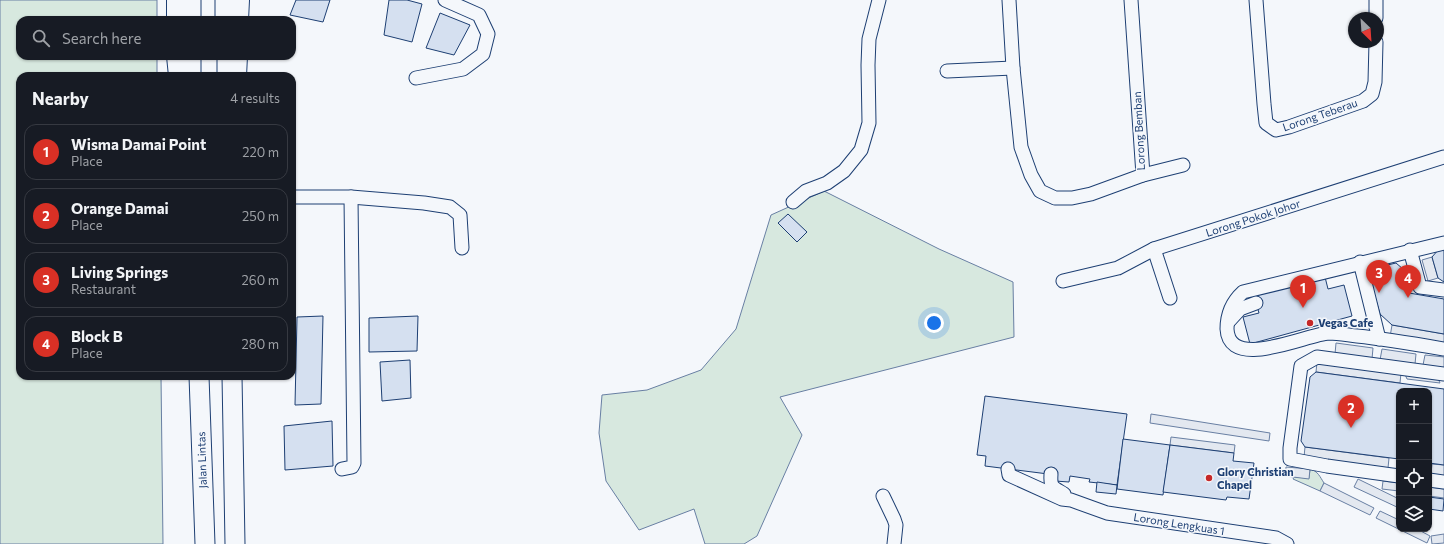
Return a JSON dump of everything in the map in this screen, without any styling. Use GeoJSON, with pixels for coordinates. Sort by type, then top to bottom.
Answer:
{"type":"FeatureCollection","features":[{"type":"Feature","properties":{"kind":"highway"},"geometry":{"type":"LineString","coordinates":[[190,0],[191,16]]}},
{"type":"Feature","properties":{"kind":"highway"},"geometry":{"type":"LineString","coordinates":[[225,0],[225,16]]}},
{"type":"Feature","properties":{"kind":"highway"},"geometry":{"type":"LineString","coordinates":[[191,60],[191,72]]}},
{"type":"Feature","properties":{"kind":"highway"},"geometry":{"type":"LineString","coordinates":[[227,60],[227,72]]}},
{"type":"Feature","properties":{"kind":"highway","name":"Jalan Lintas"},"geometry":{"type":"LineString","coordinates":[[199,380],[205,544]]}},
{"type":"Feature","properties":{"kind":"highway"},"geometry":{"type":"LineString","coordinates":[[232,380],[235,544]]}},
{"type":"Feature","properties":{"kind":"main road"},"geometry":{"type":"LineString","coordinates":[[174,0],[175,16]]}},
{"type":"Feature","properties":{"kind":"main road"},"geometry":{"type":"LineString","coordinates":[[240,16],[241,0]]}},
{"type":"Feature","properties":{"kind":"main road"},"geometry":{"type":"LineString","coordinates":[[175,60],[177,72]]}},
{"type":"Feature","properties":{"kind":"main road"},"geometry":{"type":"LineString","coordinates":[[238,72],[239,60]]}},
{"type":"Feature","properties":{"kind":"street"},"geometry":{"type":"LineString","coordinates":[[416,78],[463,69],[483,54],[488,34],[479,15],[445,0]]}},
{"type":"Feature","properties":{"kind":"street"},"geometry":{"type":"LineString","coordinates":[[793,202],[806,191],[827,183],[844,171],[861,150],[869,123],[869,39],[878,0]]}},
{"type":"Feature","properties":{"kind":"street","name":"Lorong Bemban"},"geometry":{"type":"LineString","coordinates":[[1008,0],[1021,148],[1031,175],[1040,191],[1055,198],[1072,198],[1091,194],[1143,175],[1131,0]]}},
{"type":"Feature","properties":{"kind":"street","name":"Lorong Teberau"},"geometry":{"type":"LineString","coordinates":[[1256,0],[1266,123],[1276,130],[1289,127],[1363,101],[1372,94],[1375,82],[1376,48]]}},
{"type":"Feature","properties":{"kind":"street"},"geometry":{"type":"LineString","coordinates":[[1376,0],[1376,12]]}},
{"type":"Feature","properties":{"kind":"street"},"geometry":{"type":"LineString","coordinates":[[947,71],[1013,68]]}},
{"type":"Feature","properties":{"kind":"street","name":"Lorong Pokok Johor"},"geometry":{"type":"LineString","coordinates":[[1062,281],[1118,268],[1154,249],[1444,157]]}},
{"type":"Feature","properties":{"kind":"street"},"geometry":{"type":"LineString","coordinates":[[1143,175],[1183,165]]}},
{"type":"Feature","properties":{"kind":"street"},"geometry":{"type":"LineString","coordinates":[[296,197],[351,197],[424,203],[450,207],[460,215],[462,248]]}},
{"type":"Feature","properties":{"kind":"street"},"geometry":{"type":"LineString","coordinates":[[342,469],[352,467],[354,463],[351,197]]}},
{"type":"Feature","properties":{"kind":"street"},"geometry":{"type":"LineString","coordinates":[[1444,243],[1360,262],[1243,292],[1235,300],[1229,312],[1227,324],[1228,334],[1232,342],[1239,349],[1251,350],[1280,346],[1328,333],[1444,349]]}},
{"type":"Feature","properties":{"kind":"street"},"geometry":{"type":"LineString","coordinates":[[1154,249],[1170,298]]}},
{"type":"Feature","properties":{"kind":"street"},"geometry":{"type":"LineString","coordinates":[[1410,250],[1420,287],[1444,290]]}},
{"type":"Feature","properties":{"kind":"street"},"geometry":{"type":"LineString","coordinates":[[1360,262],[1380,339]]}},
{"type":"Feature","properties":{"kind":"street"},"geometry":{"type":"LineString","coordinates":[[1227,324],[1240,309],[1256,303]]}},
{"type":"Feature","properties":{"kind":"street"},"geometry":{"type":"LineString","coordinates":[[1396,476],[1290,459],[1290,448],[1301,366],[1317,357],[1444,374]]}},
{"type":"Feature","properties":{"kind":"street","name":"Lorong Lengkuas 1"},"geometry":{"type":"LineString","coordinates":[[1008,469],[1009,475],[1062,499],[1071,500],[1106,513],[1276,538],[1287,544]]}},
{"type":"Feature","properties":{"kind":"street","name":"Lorong Lengkuas 1"},"geometry":{"type":"LineString","coordinates":[[1051,474],[1052,487],[1068,496],[1071,500]]}},
{"type":"Feature","properties":{"kind":"street"},"geometry":{"type":"LineString","coordinates":[[1432,480],[1444,482]]}},
{"type":"Feature","properties":{"kind":"street"},"geometry":{"type":"LineString","coordinates":[[883,496],[896,525],[894,544]]}},
{"type":"Feature","properties":{"kind":"shaded area"},"geometry":{"type":"Polygon","coordinates":[[[0,0],[157,0],[157,16],[16,16],[16,60],[157,60],[157,72],[16,72],[16,380],[161,380],[163,544],[0,544],[0,0]]]}},
{"type":"Feature","properties":{"kind":"shaded area"},"geometry":{"type":"Polygon","coordinates":[[[824,191],[939,249],[1013,282],[1014,337],[780,397],[802,435],[757,536],[744,544],[705,544],[694,509],[639,530],[606,481],[599,433],[602,395],[647,390],[701,370],[736,329],[771,215],[824,191]]]}},
{"type":"Feature","properties":{"kind":"shaded area"},"geometry":{"type":"Polygon","coordinates":[[[1432,257],[1438,278],[1428,281],[1422,260],[1432,257]]]}},
{"type":"Feature","properties":{"kind":"shaded area"},"geometry":{"type":"Polygon","coordinates":[[[1392,325],[1444,334],[1444,344],[1390,337],[1392,325]]]}},
{"type":"Feature","properties":{"kind":"shaded area"},"geometry":{"type":"Polygon","coordinates":[[[1336,343],[1373,348],[1372,359],[1335,354],[1336,343]]]}},
{"type":"Feature","properties":{"kind":"shaded area"},"geometry":{"type":"Polygon","coordinates":[[[1382,349],[1416,354],[1415,364],[1380,360],[1382,349]]]}},
{"type":"Feature","properties":{"kind":"shaded area"},"geometry":{"type":"Polygon","coordinates":[[[1425,355],[1444,357],[1444,368],[1423,365],[1425,355]]]}},
{"type":"Feature","properties":{"kind":"shaded area"},"geometry":{"type":"Polygon","coordinates":[[[1317,362],[1401,373],[1400,383],[1316,372],[1317,362]]]}},
{"type":"Feature","properties":{"kind":"shaded area"},"geometry":{"type":"Polygon","coordinates":[[[1404,372],[1437,376],[1440,383],[1407,379],[1404,372]]]}},
{"type":"Feature","properties":{"kind":"shaded area"},"geometry":{"type":"Polygon","coordinates":[[[1151,414],[1270,433],[1269,441],[1150,423],[1151,414]]]}},
{"type":"Feature","properties":{"kind":"shaded area"},"geometry":{"type":"Polygon","coordinates":[[[1171,437],[1235,445],[1234,453],[1170,445],[1171,437]]]}},
{"type":"Feature","properties":{"kind":"shaded area"},"geometry":{"type":"Polygon","coordinates":[[[1305,447],[1389,458],[1388,468],[1304,457],[1305,447]]]}},
{"type":"Feature","properties":{"kind":"shaded area"},"geometry":{"type":"Polygon","coordinates":[[[1432,464],[1444,465],[1444,476],[1432,474],[1432,464]]]}},
{"type":"Feature","properties":{"kind":"shaded area"},"geometry":{"type":"Polygon","coordinates":[[[1286,467],[1310,469],[1309,479],[1285,476],[1286,467]]]}},
{"type":"Feature","properties":{"kind":"shaded area"},"geometry":{"type":"Polygon","coordinates":[[[1310,469],[1320,476],[1324,483],[1320,491],[1293,479],[1294,477],[1309,478],[1310,469]]]}},
{"type":"Feature","properties":{"kind":"shaded area"},"geometry":{"type":"Polygon","coordinates":[[[1358,479],[1396,498],[1396,507],[1354,487],[1358,479]]]}},
{"type":"Feature","properties":{"kind":"shaded area"},"geometry":{"type":"Polygon","coordinates":[[[1383,481],[1396,483],[1396,491],[1382,489],[1383,481]]]}},
{"type":"Feature","properties":{"kind":"shaded area"},"geometry":{"type":"Polygon","coordinates":[[[1324,483],[1374,508],[1370,515],[1320,491],[1324,483]]]}},
{"type":"Feature","properties":{"kind":"shaded area"},"geometry":{"type":"Polygon","coordinates":[[[1432,487],[1444,489],[1444,498],[1432,496],[1432,487]]]}},
{"type":"Feature","properties":{"kind":"shaded area"},"geometry":{"type":"Polygon","coordinates":[[[1380,511],[1396,519],[1396,528],[1376,518],[1380,511]]]}},
{"type":"Feature","properties":{"kind":"shaded area"},"geometry":{"type":"Polygon","coordinates":[[[1405,532],[1423,532],[1430,536],[1427,543],[1405,532]]]}},
{"type":"Feature","properties":{"kind":"shaded area"},"geometry":{"type":"Polygon","coordinates":[[[1444,534],[1444,543],[1432,544],[1431,536],[1444,534]]]}},
{"type":"Feature","properties":{"kind":"building"},"geometry":{"type":"Polygon","coordinates":[[[296,0],[330,0],[323,22],[290,15],[296,0]]]}},
{"type":"Feature","properties":{"kind":"building"},"geometry":{"type":"Polygon","coordinates":[[[389,0],[407,0],[422,4],[412,42],[384,35],[389,0]]]}},
{"type":"Feature","properties":{"kind":"building"},"geometry":{"type":"Polygon","coordinates":[[[440,13],[470,25],[454,55],[426,48],[440,13]]]}},
{"type":"Feature","properties":{"kind":"building"},"geometry":{"type":"Polygon","coordinates":[[[788,214],[807,232],[797,242],[778,223],[788,214]]]}},
{"type":"Feature","properties":{"kind":"building"},"geometry":{"type":"Polygon","coordinates":[[[1444,248],[1444,282],[1438,278],[1432,257],[1439,249],[1444,248]]]}},
{"type":"Feature","properties":{"kind":"building"},"geometry":{"type":"Polygon","coordinates":[[[1396,263],[1403,269],[1409,293],[1444,299],[1444,334],[1392,325],[1380,314],[1370,279],[1375,268],[1396,263]]]}},
{"type":"Feature","properties":{"kind":"building"},"geometry":{"type":"Polygon","coordinates":[[[1325,277],[1328,289],[1344,285],[1352,316],[1250,344],[1243,317],[1259,313],[1254,296],[1325,277]]]}},
{"type":"Feature","properties":{"kind":"building"},"geometry":{"type":"Polygon","coordinates":[[[323,316],[321,404],[295,405],[297,317],[323,316]]]}},
{"type":"Feature","properties":{"kind":"building"},"geometry":{"type":"Polygon","coordinates":[[[418,316],[417,351],[369,352],[369,318],[418,316]]]}},
{"type":"Feature","properties":{"kind":"building"},"geometry":{"type":"Polygon","coordinates":[[[410,360],[411,398],[382,401],[380,362],[410,360]]]}},
{"type":"Feature","properties":{"kind":"building"},"geometry":{"type":"Polygon","coordinates":[[[1316,372],[1444,389],[1444,465],[1432,463],[1432,388],[1396,388],[1396,459],[1305,447],[1301,441],[1310,377],[1316,372]]]}},
{"type":"Feature","properties":{"kind":"building"},"geometry":{"type":"Polygon","coordinates":[[[985,396],[1127,414],[1117,485],[1089,482],[1090,479],[1070,476],[1069,482],[1055,481],[1056,475],[985,466],[986,456],[977,455],[985,396]]]}},
{"type":"Feature","properties":{"kind":"building"},"geometry":{"type":"Polygon","coordinates":[[[332,421],[333,466],[285,470],[284,426],[332,421]]]}},
{"type":"Feature","properties":{"kind":"building"},"geometry":{"type":"Polygon","coordinates":[[[1123,439],[1170,445],[1163,495],[1117,489],[1123,439]]]}},
{"type":"Feature","properties":{"kind":"building","name":"Glory Christian Chapel"},"geometry":{"type":"Polygon","coordinates":[[[1170,445],[1234,453],[1233,461],[1254,463],[1249,499],[1227,497],[1226,500],[1163,492],[1170,445]]]}},
{"type":"Feature","properties":{"kind":"building"},"geometry":{"type":"Polygon","coordinates":[[[1097,482],[1117,485],[1116,494],[1096,492],[1097,482]]]}},
{"type":"Feature","properties":{"kind":"building"},"geometry":{"type":"Polygon","coordinates":[[[1432,497],[1444,499],[1443,511],[1432,509],[1432,497]]]}},
{"type":"Feature","properties":{"kind":"place","name":"Living Springs"},"geometry":{"type":"Point","coordinates":[1379,293]}},
{"type":"Feature","properties":{"kind":"place","name":"Block B"},"geometry":{"type":"Point","coordinates":[1408,298]}},
{"type":"Feature","properties":{"kind":"place","name":"Wisma Damai Point"},"geometry":{"type":"Point","coordinates":[1303,308]}},
{"type":"Feature","properties":{"kind":"place","name":"Vegas Cafe"},"geometry":{"type":"Point","coordinates":[1310,323]}},
{"type":"Feature","properties":{"kind":"place","name":"Orange Damai"},"geometry":{"type":"Point","coordinates":[1351,428]}},
{"type":"Feature","properties":{"kind":"place","name":"Glory Christian Chapel"},"geometry":{"type":"Point","coordinates":[1209,478]}}]}
